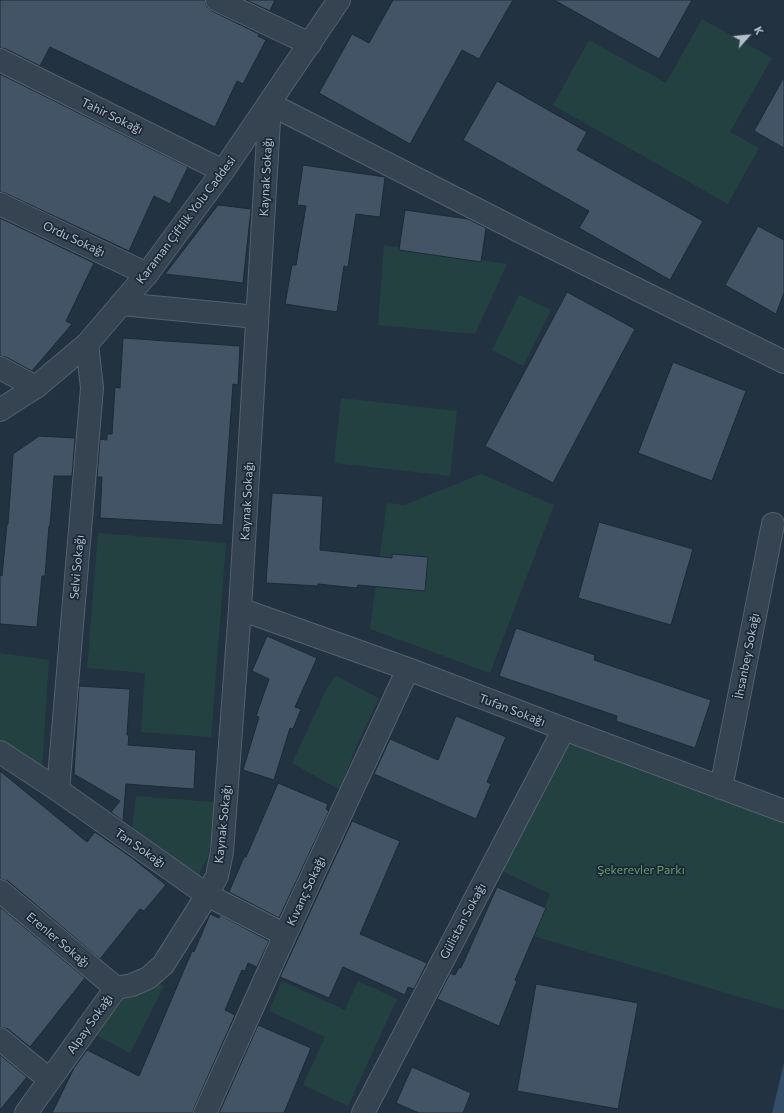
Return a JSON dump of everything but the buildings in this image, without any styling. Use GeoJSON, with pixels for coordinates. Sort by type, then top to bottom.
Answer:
{"type":"FeatureCollection","features":[{"type":"Feature","properties":{"kind":"street"},"geometry":{"type":"LineString","coordinates":[[217,0],[310,44]]}},
{"type":"Feature","properties":{"kind":"street","name":"Karaman Çiftlik Yolu Caddesi"},"geometry":{"type":"LineString","coordinates":[[0,410],[36,386],[87,344],[147,274],[223,171],[340,0]]}},
{"type":"Feature","properties":{"kind":"street","name":"Tahir Sokağı"},"geometry":{"type":"LineString","coordinates":[[0,60],[223,171]]}},
{"type":"Feature","properties":{"kind":"street"},"geometry":{"type":"LineString","coordinates":[[270,104],[527,235],[784,362]]}},
{"type":"Feature","properties":{"kind":"street","name":"Kaynak Sokağı"},"geometry":{"type":"LineString","coordinates":[[207,895],[217,876],[222,852],[240,609],[270,104]]}},
{"type":"Feature","properties":{"kind":"street","name":"Ordu Sokağı"},"geometry":{"type":"LineString","coordinates":[[0,204],[147,274]]}},
{"type":"Feature","properties":{"kind":"street"},"geometry":{"type":"LineString","coordinates":[[121,304],[257,317]]}},
{"type":"Feature","properties":{"kind":"street","name":"Selvi Sokağı"},"geometry":{"type":"LineString","coordinates":[[58,790],[92,388],[87,344]]}},
{"type":"Feature","properties":{"kind":"street"},"geometry":{"type":"LineString","coordinates":[[0,368],[36,386]]}},
{"type":"Feature","properties":{"kind":"street","name":"İhsanbey Sokağı"},"geometry":{"type":"LineString","coordinates":[[722,788],[773,524]]}},
{"type":"Feature","properties":{"kind":"street","name":"Tufan Sokağı"},"geometry":{"type":"LineString","coordinates":[[240,609],[408,670],[784,811]]}},
{"type":"Feature","properties":{"kind":"street","name":"Kıvanç Sokağı"},"geometry":{"type":"LineString","coordinates":[[205,1113],[285,935],[408,670]]}},
{"type":"Feature","properties":{"kind":"street","name":"Gülistan Sokağı"},"geometry":{"type":"LineString","coordinates":[[363,1113],[564,729]]}},
{"type":"Feature","properties":{"kind":"street","name":"Tan Sokağı"},"geometry":{"type":"LineString","coordinates":[[0,752],[58,790],[207,895],[285,935]]}},
{"type":"Feature","properties":{"kind":"street","name":"Erenler Sokağı"},"geometry":{"type":"LineString","coordinates":[[0,891],[116,988]]}},
{"type":"Feature","properties":{"kind":"street","name":"Alpay Sokağı"},"geometry":{"type":"LineString","coordinates":[[26,1113],[116,988],[132,985],[148,978],[163,965],[207,895]]}},
{"type":"Feature","properties":{"kind":"street"},"geometry":{"type":"LineString","coordinates":[[0,1039],[50,1080]]}},
{"type":"Feature","properties":{"kind":"green space"},"geometry":{"type":"Polygon","coordinates":[[[702,19],[772,58],[730,132],[759,148],[728,204],[553,105],[589,40],[666,83],[702,19]]]}},
{"type":"Feature","properties":{"kind":"green space"},"geometry":{"type":"Polygon","coordinates":[[[384,245],[507,264],[475,334],[378,325],[384,245]]]}},
{"type":"Feature","properties":{"kind":"green space"},"geometry":{"type":"Polygon","coordinates":[[[519,295],[551,310],[523,366],[492,350],[519,295]]]}},
{"type":"Feature","properties":{"kind":"green space"},"geometry":{"type":"Polygon","coordinates":[[[341,398],[457,411],[450,476],[334,463],[341,398]]]}},
{"type":"Feature","properties":{"kind":"green space"},"geometry":{"type":"Polygon","coordinates":[[[481,474],[554,505],[490,673],[370,629],[387,503],[404,505],[481,474]]]}},
{"type":"Feature","properties":{"kind":"green space"},"geometry":{"type":"Polygon","coordinates":[[[98,533],[226,543],[211,737],[141,732],[145,673],[87,668],[98,533]]]}},
{"type":"Feature","properties":{"kind":"green space"},"geometry":{"type":"Polygon","coordinates":[[[0,653],[49,660],[42,769],[0,740],[0,653]]]}},
{"type":"Feature","properties":{"kind":"green space"},"geometry":{"type":"Polygon","coordinates":[[[336,676],[379,698],[356,747],[340,790],[292,763],[327,688],[336,676]]]}},
{"type":"Feature","properties":{"kind":"green space","name":"Şekerevler Parkı"},"geometry":{"type":"Polygon","coordinates":[[[568,742],[784,822],[784,1010],[533,936],[550,894],[502,871],[568,742]]]}},
{"type":"Feature","properties":{"kind":"green space"},"geometry":{"type":"Polygon","coordinates":[[[136,796],[214,802],[213,835],[208,857],[197,878],[132,830],[136,796]]]}},
{"type":"Feature","properties":{"kind":"green space"},"geometry":{"type":"Polygon","coordinates":[[[282,981],[345,1010],[358,981],[397,999],[348,1106],[303,1085],[325,1037],[269,1011],[282,981]]]}},
{"type":"Feature","properties":{"kind":"green space"},"geometry":{"type":"Polygon","coordinates":[[[158,983],[164,986],[130,1053],[94,1034],[116,1002],[158,983]]]}},
{"type":"Feature","properties":{"kind":"water"},"geometry":{"type":"Polygon","coordinates":[[[784,1063],[784,1113],[772,1113],[784,1063]]]}}]}
